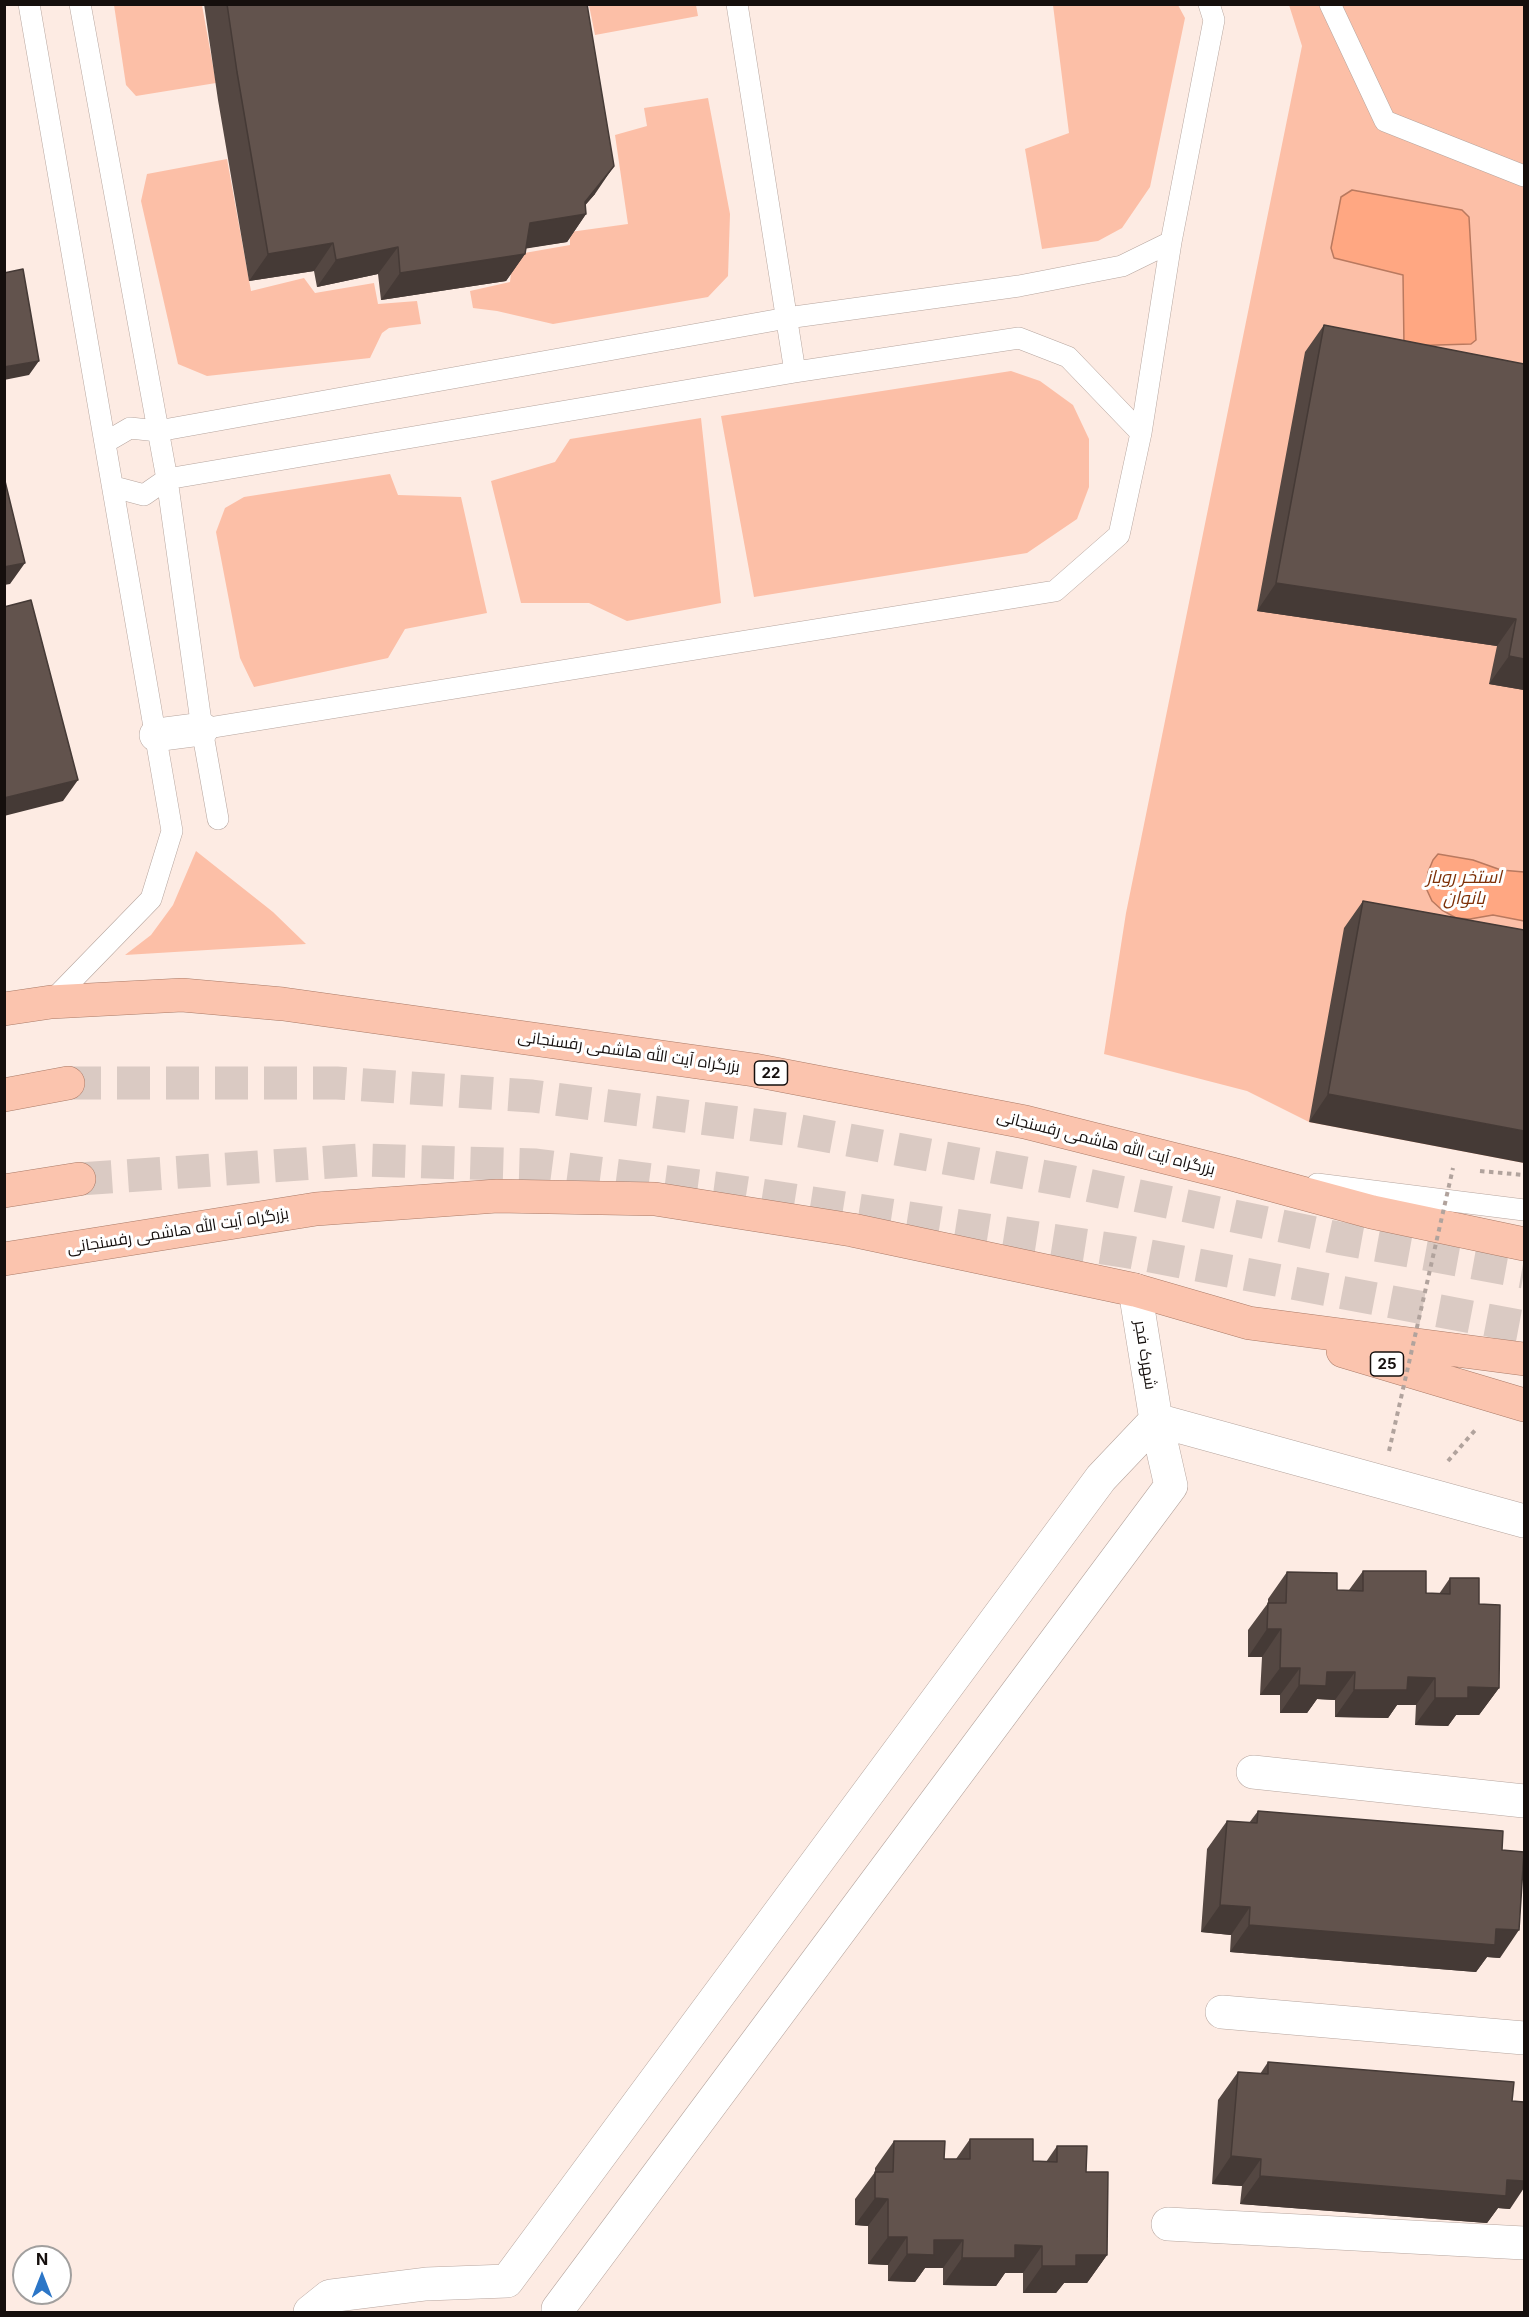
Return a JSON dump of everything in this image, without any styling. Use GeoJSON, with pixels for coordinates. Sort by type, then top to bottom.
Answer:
{"type":"FeatureCollection","features":[{"type":"Feature","properties":{"kind":"highway","name":"بزرگراه آیت الله هاشمی رفسنجانی"},"geometry":{"type":"LineString","coordinates":[[4,1010],[51,1002],[182,995],[283,1004],[754,1070],[1025,1122],[1372,1212],[1524,1244]]}},
{"type":"Feature","properties":{"kind":"highway"},"geometry":{"type":"LineString","coordinates":[[4,1095],[68,1083]]}},
{"type":"Feature","properties":{"kind":"highway"},"geometry":{"type":"LineString","coordinates":[[4,1191],[79,1179]]}},
{"type":"Feature","properties":{"kind":"highway","name":"بزرگراه آیت الله هاشمی رفسنجانی"},"geometry":{"type":"LineString","coordinates":[[4,1259],[316,1209],[497,1196],[655,1199],[852,1230],[1134,1290],[1250,1323],[1524,1359]]}},
{"type":"Feature","properties":{"kind":"highway","name":"25"},"geometry":{"type":"LineString","coordinates":[[1250,1323],[1524,1405]]}},
{"type":"Feature","properties":{"kind":"street"},"geometry":{"type":"LineString","coordinates":[[156,735],[202,729]]}},
{"type":"Feature","properties":{"kind":"street","name":"شهرک فجر"},"geometry":{"type":"LineString","coordinates":[[558,2313],[558,2309],[1171,1486],[1156,1420],[1134,1290]]}},
{"type":"Feature","properties":{"kind":"street"},"geometry":{"type":"LineString","coordinates":[[310,2313],[330,2296],[426,2284],[507,2282],[1101,1478],[1156,1420],[1524,1521]]}},
{"type":"Feature","properties":{"kind":"street"},"geometry":{"type":"LineString","coordinates":[[1253,1772],[1524,1802]]}},
{"type":"Feature","properties":{"kind":"street"},"geometry":{"type":"LineString","coordinates":[[1222,2012],[1524,2038]]}},
{"type":"Feature","properties":{"kind":"street"},"geometry":{"type":"LineString","coordinates":[[1168,2224],[1524,2243]]}},
{"type":"Feature","properties":{"kind":"lane"},"geometry":{"type":"LineString","coordinates":[[29,4],[114,487],[171,831],[151,899],[51,1002]]}},
{"type":"Feature","properties":{"kind":"lane"},"geometry":{"type":"LineString","coordinates":[[80,4],[167,479],[202,729],[218,819]]}},
{"type":"Feature","properties":{"kind":"lane"},"geometry":{"type":"LineString","coordinates":[[737,4],[795,372]]}},
{"type":"Feature","properties":{"kind":"lane"},"geometry":{"type":"LineString","coordinates":[[202,729],[1055,591],[1119,535],[1141,432],[1171,242],[1214,20],[1209,4]]}},
{"type":"Feature","properties":{"kind":"lane"},"geometry":{"type":"LineString","coordinates":[[1330,4],[1385,121],[1524,176]]}},
{"type":"Feature","properties":{"kind":"lane"},"geometry":{"type":"LineString","coordinates":[[106,442],[130,428],[158,431],[787,318],[1019,286],[1122,266],[1171,242]]}},
{"type":"Feature","properties":{"kind":"lane"},"geometry":{"type":"LineString","coordinates":[[114,487],[144,495],[167,479],[795,372],[1019,339],[1068,357],[1141,432]]}},
{"type":"Feature","properties":{"kind":"lane"},"geometry":{"type":"LineString","coordinates":[[1232,1174],[1524,1210]]}},
{"type":"Feature","properties":{"kind":"path"},"geometry":{"type":"LineString","coordinates":[[1389,1451],[1453,1168],[1463,1169]]}},
{"type":"Feature","properties":{"kind":"path"},"geometry":{"type":"LineString","coordinates":[[1473,1170],[1524,1175]]}},
{"type":"Feature","properties":{"kind":"shaded area"},"geometry":{"type":"Polygon","coordinates":[[[114,5],[202,5],[216,83],[136,96],[126,85],[114,5]]]}},
{"type":"Feature","properties":{"kind":"shaded area"},"geometry":{"type":"Polygon","coordinates":[[[589,5],[696,5],[698,16],[595,35],[589,5]]]}},
{"type":"Feature","properties":{"kind":"shaded area"},"geometry":{"type":"Polygon","coordinates":[[[1053,5],[1178,5],[1185,18],[1150,187],[1122,228],[1098,241],[1042,249],[1025,149],[1069,133],[1053,5]]]}},
{"type":"Feature","properties":{"kind":"shaded area"},"geometry":{"type":"Polygon","coordinates":[[[1289,5],[1524,5],[1524,1163],[1309,1122],[1247,1091],[1104,1054],[1126,913],[1302,46],[1289,5]]]}},
{"type":"Feature","properties":{"kind":"shaded area"},"geometry":{"type":"Polygon","coordinates":[[[708,98],[730,214],[728,276],[708,297],[553,324],[473,308],[470,291],[510,282],[513,255],[570,245],[570,232],[628,224],[615,135],[647,126],[644,108],[708,98]]]}},
{"type":"Feature","properties":{"kind":"shaded area"},"geometry":{"type":"Polygon","coordinates":[[[227,159],[251,291],[304,278],[315,293],[374,283],[378,304],[417,301],[421,324],[389,328],[382,333],[370,358],[207,376],[178,364],[141,201],[147,174],[227,159]]]}},
{"type":"Feature","properties":{"kind":"shaded area"},"geometry":{"type":"Polygon","coordinates":[[[1011,371],[1040,381],[1073,405],[1089,439],[1089,487],[1077,519],[1027,553],[754,597],[721,416],[1011,371]]]}},
{"type":"Feature","properties":{"kind":"shaded area"},"geometry":{"type":"Polygon","coordinates":[[[701,418],[721,603],[627,621],[589,603],[521,603],[491,481],[555,462],[570,439],[701,418]]]}},
{"type":"Feature","properties":{"kind":"shaded area"},"geometry":{"type":"Polygon","coordinates":[[[390,474],[398,495],[461,497],[487,613],[405,629],[388,658],[254,687],[240,658],[216,532],[225,508],[244,497],[390,474]]]}},
{"type":"Feature","properties":{"kind":"shaded area"},"geometry":{"type":"Polygon","coordinates":[[[196,851],[273,912],[306,944],[125,955],[151,935],[173,905],[196,851]]]}},
{"type":"Feature","properties":{"kind":"water"},"geometry":{"type":"Polygon","coordinates":[[[1352,190],[1462,210],[1469,217],[1476,340],[1471,344],[1404,346],[1403,275],[1334,258],[1331,248],[1341,197],[1352,190]]]}},
{"type":"Feature","properties":{"kind":"water","name":"استخر روباز بانوان"},"geometry":{"type":"Polygon","coordinates":[[[1438,854],[1473,860],[1501,870],[1524,872],[1524,921],[1493,915],[1470,919],[1456,918],[1442,910],[1432,901],[1426,888],[1428,872],[1438,854]]]}},
{"type":"Feature","properties":{"kind":"building"},"geometry":{"type":"Polygon","coordinates":[[[227,4],[587,4],[614,166],[585,202],[586,214],[530,223],[525,254],[400,273],[398,247],[336,260],[333,243],[268,254],[227,4]]]}},
{"type":"Feature","properties":{"kind":"building"},"geometry":{"type":"Polygon","coordinates":[[[23,269],[39,361],[4,367],[4,273],[23,269]]]}},
{"type":"Feature","properties":{"kind":"building"},"geometry":{"type":"Polygon","coordinates":[[[1324,325],[1524,364],[1524,659],[1509,656],[1516,619],[1276,583],[1324,325]]]}},
{"type":"Feature","properties":{"kind":"building"},"geometry":{"type":"Polygon","coordinates":[[[4,477],[25,563],[4,567],[4,477]]]}},
{"type":"Feature","properties":{"kind":"building"},"geometry":{"type":"Polygon","coordinates":[[[31,600],[78,780],[4,798],[4,607],[31,600]]]}},
{"type":"Feature","properties":{"kind":"building"},"geometry":{"type":"Polygon","coordinates":[[[1363,901],[1524,930],[1524,1131],[1328,1094],[1363,901]]]}},
{"type":"Feature","properties":{"kind":"building"},"geometry":{"type":"Polygon","coordinates":[[[1363,1571],[1426,1571],[1426,1593],[1450,1594],[1450,1578],[1479,1578],[1479,1604],[1500,1605],[1499,1688],[1468,1687],[1468,1698],[1435,1698],[1435,1678],[1408,1677],[1407,1690],[1354,1690],[1355,1672],[1327,1672],[1326,1686],[1299,1685],[1300,1668],[1280,1668],[1281,1629],[1267,1629],[1268,1603],[1286,1603],[1287,1572],[1337,1573],[1337,1590],[1363,1591],[1363,1571]]]}},
{"type":"Feature","properties":{"kind":"building"},"geometry":{"type":"Polygon","coordinates":[[[1258,1811],[1503,1831],[1502,1850],[1524,1852],[1519,1930],[1496,1929],[1495,1945],[1249,1925],[1250,1907],[1220,1905],[1227,1821],[1257,1823],[1258,1811]]]}},
{"type":"Feature","properties":{"kind":"building"},"geometry":{"type":"Polygon","coordinates":[[[1268,2062],[1514,2082],[1512,2101],[1524,2102],[1524,2181],[1507,2180],[1506,2196],[1260,2176],[1261,2159],[1231,2156],[1238,2072],[1268,2074],[1268,2062]]]}},
{"type":"Feature","properties":{"kind":"building"},"geometry":{"type":"Polygon","coordinates":[[[970,2139],[1033,2139],[1033,2161],[1057,2162],[1057,2146],[1087,2146],[1086,2172],[1108,2172],[1107,2255],[1076,2255],[1076,2266],[1042,2266],[1042,2246],[1015,2245],[1015,2258],[962,2258],[963,2240],[934,2240],[934,2255],[907,2254],[907,2237],[888,2237],[888,2199],[875,2198],[875,2172],[893,2172],[894,2141],[945,2141],[944,2159],[970,2159],[970,2139]]]}},
{"type":"Feature","properties":{"kind":"tunnel"},"geometry":{"type":"LineString","coordinates":[[68,1083],[337,1083],[532,1096],[800,1131],[1063,1180],[1343,1239],[1524,1272]]}},
{"type":"Feature","properties":{"kind":"tunnel"},"geometry":{"type":"LineString","coordinates":[[79,1179],[361,1160],[536,1165],[722,1189],[1129,1252],[1524,1327]]}}]}
